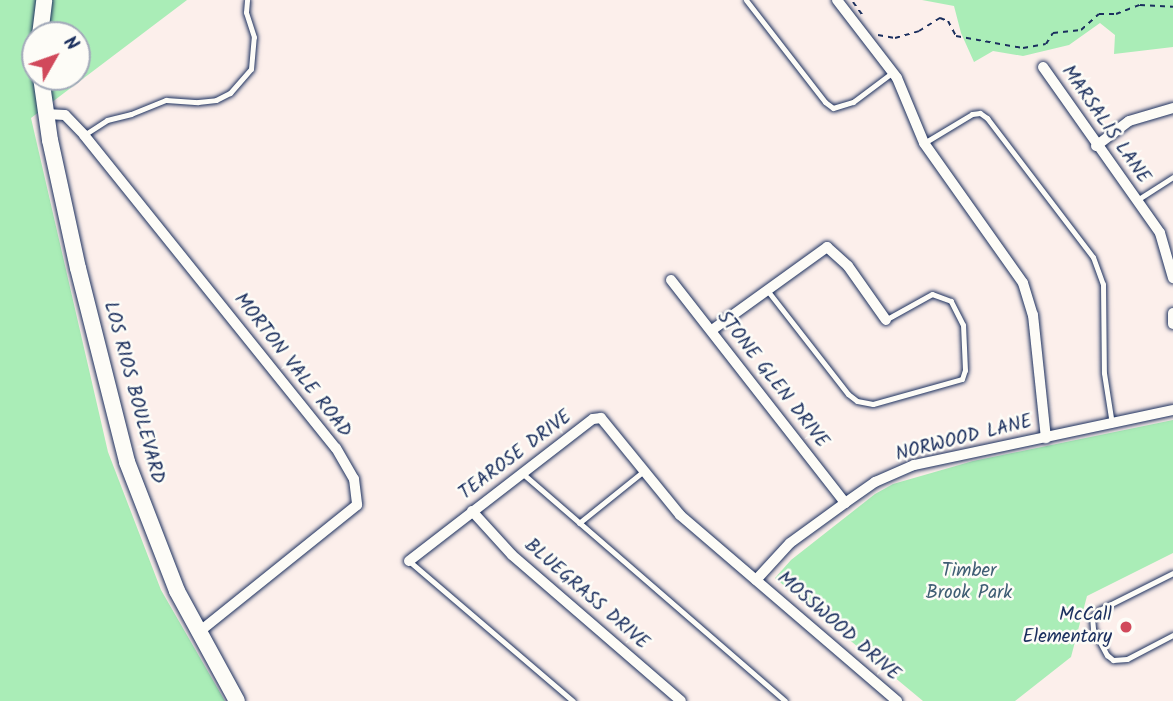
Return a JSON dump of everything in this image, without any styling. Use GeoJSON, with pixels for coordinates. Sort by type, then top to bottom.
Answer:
{"type":"FeatureCollection","features":[{"type":"Feature","properties":{"kind":"street"},"geometry":{"type":"LineString","coordinates":[[42,21],[44,0]]}},
{"type":"Feature","properties":{"kind":"street"},"geometry":{"type":"LineString","coordinates":[[837,0],[893,72],[905,93],[924,143],[1014,267],[1029,299],[1046,438]]}},
{"type":"Feature","properties":{"kind":"street","name":"MARSALIS LANE"},"geometry":{"type":"LineString","coordinates":[[1043,67],[1163,239],[1173,278]]}},
{"type":"Feature","properties":{"kind":"street","name":"LOS RIOS BOULEVARD"},"geometry":{"type":"LineString","coordinates":[[43,91],[75,255],[121,440],[154,537],[198,632],[237,701]]}},
{"type":"Feature","properties":{"kind":"street"},"geometry":{"type":"LineString","coordinates":[[1096,146],[1129,121],[1173,108]]}},
{"type":"Feature","properties":{"kind":"street","name":"MORTON VALE ROAD"},"geometry":{"type":"LineString","coordinates":[[46,114],[65,115],[84,135],[335,448],[354,480],[357,505],[198,632]]}},
{"type":"Feature","properties":{"kind":"street"},"geometry":{"type":"LineString","coordinates":[[712,330],[827,247],[848,266],[886,320]]}},
{"type":"Feature","properties":{"kind":"street","name":"STONE GLEN DRIVE"},"geometry":{"type":"LineString","coordinates":[[671,280],[845,503]]}},
{"type":"Feature","properties":{"kind":"street"},"geometry":{"type":"LineString","coordinates":[[1173,313],[1173,324]]}},
{"type":"Feature","properties":{"kind":"street","name":"NORWOOD LANE"},"geometry":{"type":"LineString","coordinates":[[756,580],[790,543],[875,482],[914,465],[1173,410]]}},
{"type":"Feature","properties":{"kind":"street","name":"TEAROSE DRIVE"},"geometry":{"type":"LineString","coordinates":[[409,561],[597,418],[605,420],[680,515],[756,580]]}},
{"type":"Feature","properties":{"kind":"street","name":"BLUEGRASS DRIVE"},"geometry":{"type":"LineString","coordinates":[[472,511],[512,555],[681,701]]}},
{"type":"Feature","properties":{"kind":"street","name":"MOSSWOOD DRIVE"},"geometry":{"type":"LineString","coordinates":[[756,580],[897,701]]}},
{"type":"Feature","properties":{"kind":"lane"},"geometry":{"type":"LineString","coordinates":[[84,135],[107,120],[166,100],[198,102],[216,100],[230,93],[251,69],[254,37],[246,12],[247,0]]}},
{"type":"Feature","properties":{"kind":"lane"},"geometry":{"type":"LineString","coordinates":[[746,0],[825,102],[833,108],[853,102],[893,72]]}},
{"type":"Feature","properties":{"kind":"lane"},"geometry":{"type":"LineString","coordinates":[[924,143],[972,114],[980,113],[987,118],[1093,257],[1102,284],[1104,373],[1112,424]]}},
{"type":"Feature","properties":{"kind":"lane"},"geometry":{"type":"LineString","coordinates":[[1137,200],[1173,177]]}},
{"type":"Feature","properties":{"kind":"lane"},"geometry":{"type":"LineString","coordinates":[[767,290],[848,394],[857,401],[873,404],[962,379],[965,370],[963,325],[958,311],[946,297],[925,296],[886,320]]}},
{"type":"Feature","properties":{"kind":"lane"},"geometry":{"type":"LineString","coordinates":[[579,523],[645,470]]}},
{"type":"Feature","properties":{"kind":"lane"},"geometry":{"type":"LineString","coordinates":[[522,473],[785,701]]}},
{"type":"Feature","properties":{"kind":"lane"},"geometry":{"type":"LineString","coordinates":[[409,561],[573,701]]}},
{"type":"Feature","properties":{"kind":"lane"},"geometry":{"type":"LineString","coordinates":[[1173,573],[1100,610],[1093,617],[1093,629],[1107,655],[1114,660],[1127,659],[1173,635]]}},
{"type":"Feature","properties":{"kind":"path"},"geometry":{"type":"LineString","coordinates":[[851,0],[868,22]]}},
{"type":"Feature","properties":{"kind":"path"},"geometry":{"type":"LineString","coordinates":[[875,34],[895,37],[919,32],[940,18],[948,21],[956,36],[1023,48],[1046,44],[1053,33],[1081,30],[1099,14],[1116,14],[1140,5],[1173,7]]}},
{"type":"Feature","properties":{"kind":"green space"},"geometry":{"type":"Polygon","coordinates":[[[0,0],[187,0],[91,73],[91,21],[21,21],[21,91],[67,91],[31,118],[108,452],[161,590],[225,701],[0,701],[0,0]]]}},
{"type":"Feature","properties":{"kind":"green space"},"geometry":{"type":"Polygon","coordinates":[[[922,0],[1173,0],[1173,47],[1114,54],[1115,35],[1100,23],[1069,45],[1023,56],[993,51],[974,62],[961,33],[954,6],[922,0]]]}},
{"type":"Feature","properties":{"kind":"green space","name":"Timber Brook Park"},"geometry":{"type":"Polygon","coordinates":[[[1173,420],[1173,553],[1087,596],[1071,657],[1015,701],[923,701],[775,578],[791,560],[875,494],[893,484],[973,461],[1173,420]]]}},
{"type":"Feature","properties":{"kind":"place","name":"McCall Elementary"},"geometry":{"type":"Point","coordinates":[1126,627]}}]}
